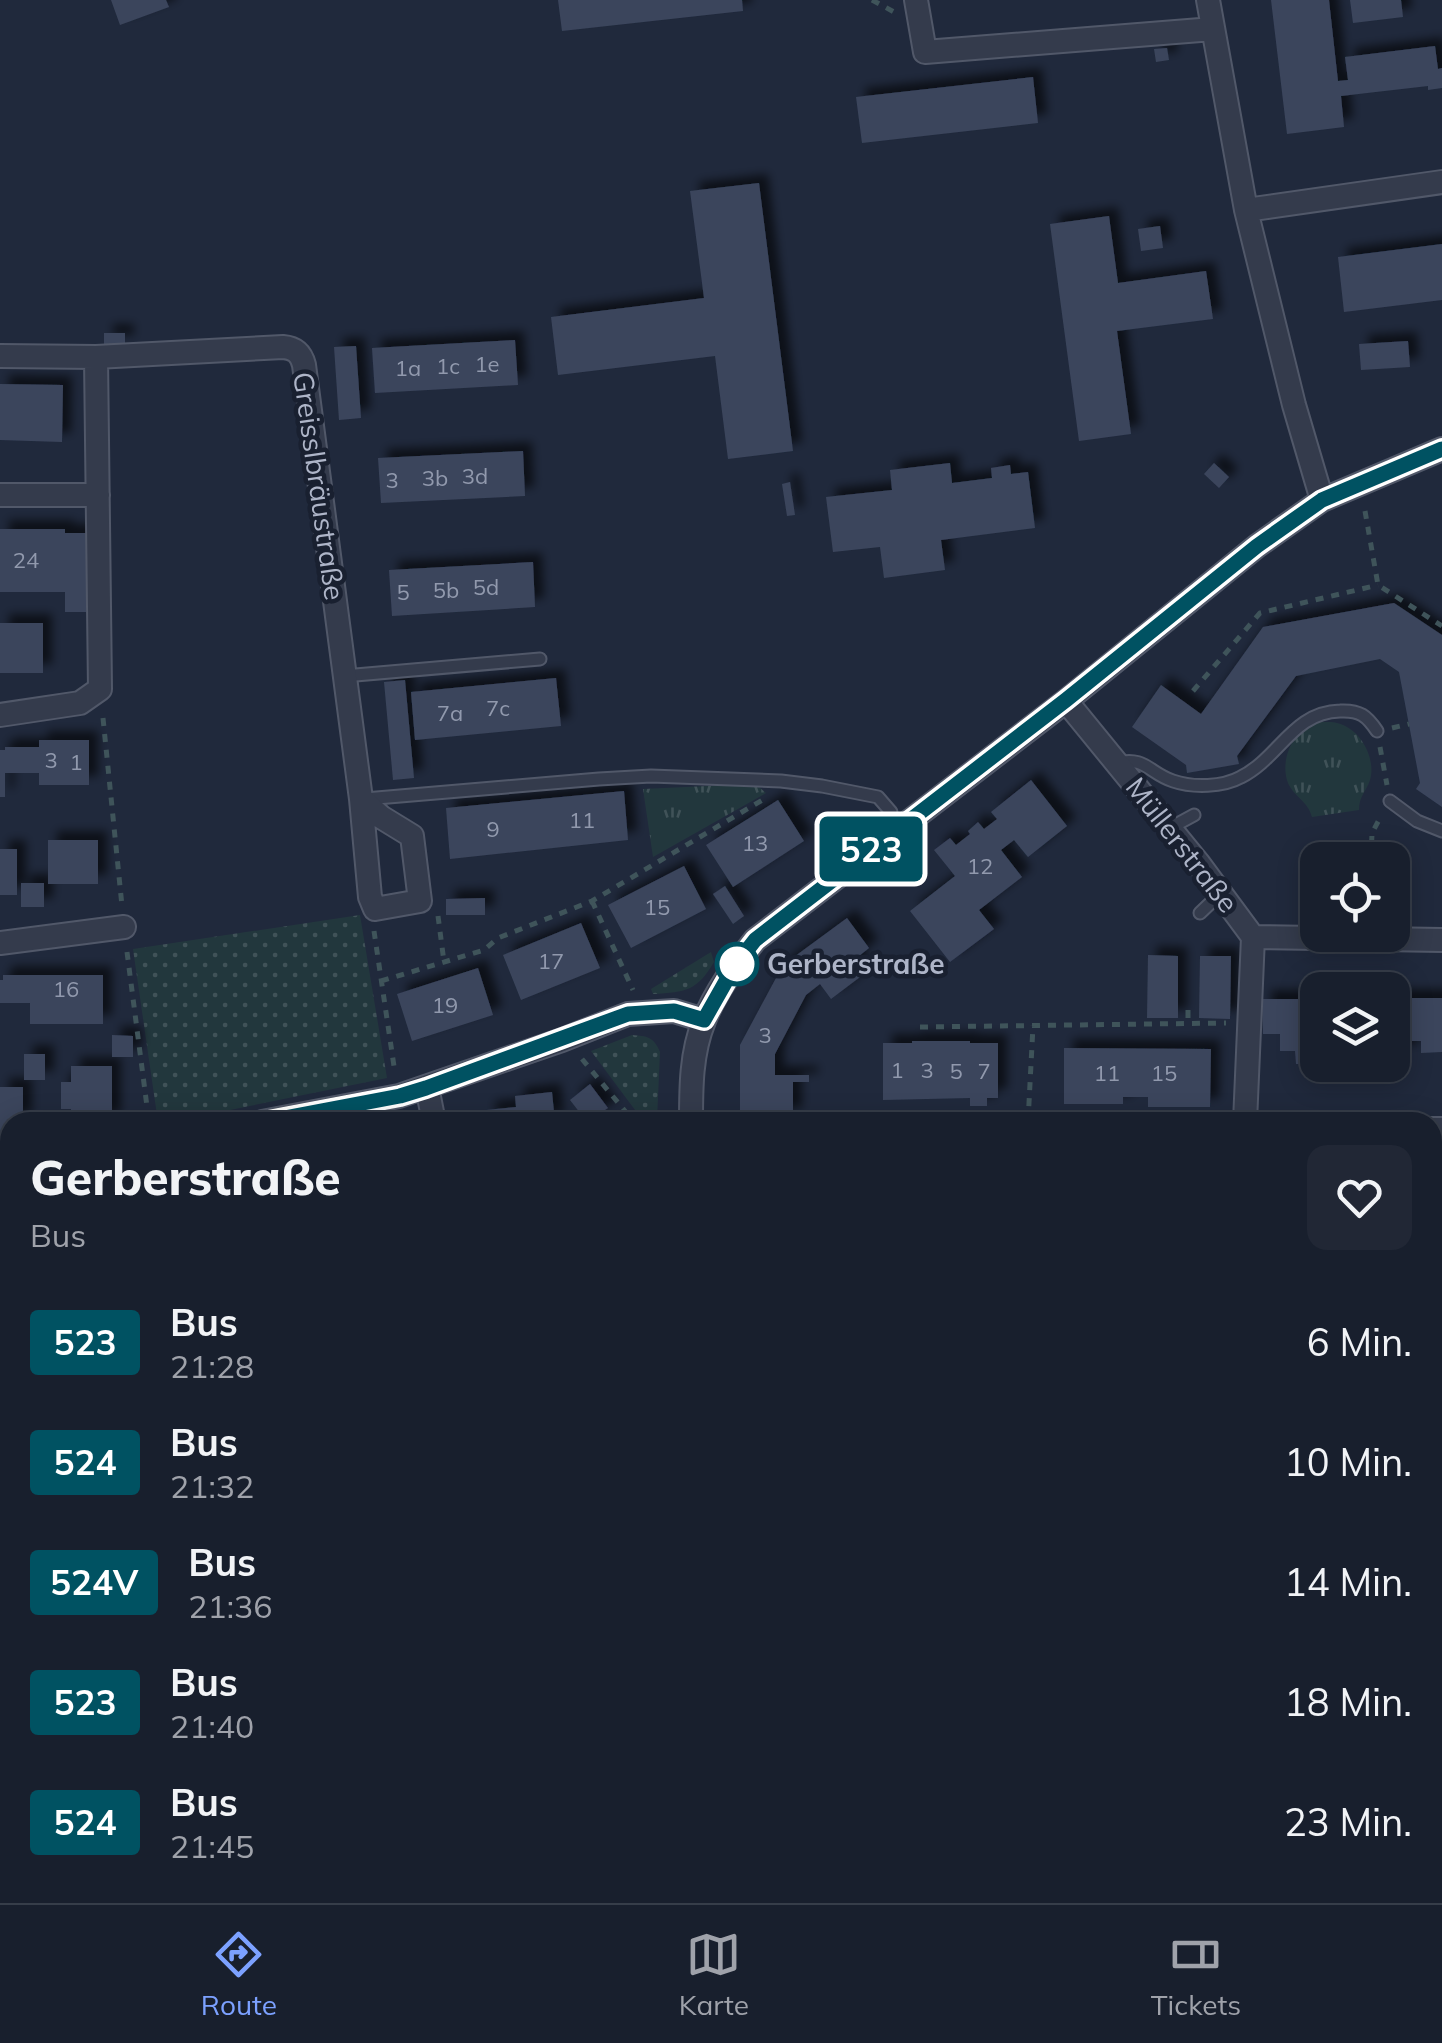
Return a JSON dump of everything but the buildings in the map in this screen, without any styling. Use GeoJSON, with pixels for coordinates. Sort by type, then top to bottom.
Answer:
{"type":"FeatureCollection","features":[{"type":"Feature","properties":{"kind":"street"},"geometry":{"type":"LineString","coordinates":[[916,0],[924,52],[1213,29]]}},
{"type":"Feature","properties":{"kind":"street"},"geometry":{"type":"LineString","coordinates":[[1208,0],[1246,210],[1294,405],[1322,500]]}},
{"type":"Feature","properties":{"kind":"street"},"geometry":{"type":"LineString","coordinates":[[1246,210],[1442,182]]}},
{"type":"Feature","properties":{"kind":"street","name":"Greisslbräustraße"},"geometry":{"type":"LineString","coordinates":[[0,356],[96,357],[283,346],[301,355],[370,897],[376,909]]}},
{"type":"Feature","properties":{"kind":"street"},"geometry":{"type":"LineString","coordinates":[[0,714],[80,703],[100,689],[96,357]]}},
{"type":"Feature","properties":{"kind":"street"},"geometry":{"type":"LineString","coordinates":[[691,1112],[691,1071],[704,1020],[734,967],[755,940],[1066,700],[1257,546],[1322,500],[1442,448]]}},
{"type":"Feature","properties":{"kind":"street"},"geometry":{"type":"LineString","coordinates":[[0,495],[98,494]]}},
{"type":"Feature","properties":{"kind":"street","name":"Müllerstraße"},"geometry":{"type":"LineString","coordinates":[[1066,700],[1252,937],[1442,940]]}},
{"type":"Feature","properties":{"kind":"street"},"geometry":{"type":"LineString","coordinates":[[360,800],[412,836],[420,900],[376,909]]}},
{"type":"Feature","properties":{"kind":"street"},"geometry":{"type":"LineString","coordinates":[[0,943],[124,927]]}},
{"type":"Feature","properties":{"kind":"street"},"geometry":{"type":"LineString","coordinates":[[1245,1112],[1252,937]]}},
{"type":"Feature","properties":{"kind":"street"},"geometry":{"type":"LineString","coordinates":[[315,1112],[426,1088],[628,1014],[674,1011],[704,1020]]}},
{"type":"Feature","properties":{"kind":"street"},"geometry":{"type":"LineString","coordinates":[[426,1088],[432,1112]]}},
{"type":"Feature","properties":{"kind":"lane"},"geometry":{"type":"LineString","coordinates":[[344,676],[540,659]]}},
{"type":"Feature","properties":{"kind":"lane"},"geometry":{"type":"LineString","coordinates":[[1117,763],[1138,760],[1173,781],[1218,784],[1240,778],[1260,764],[1303,722],[1318,713],[1357,711],[1367,716],[1377,731]]}},
{"type":"Feature","properties":{"kind":"lane"},"geometry":{"type":"LineString","coordinates":[[360,800],[651,776],[782,781],[863,792],[878,797],[891,812]]}},
{"type":"Feature","properties":{"kind":"lane"},"geometry":{"type":"LineString","coordinates":[[1390,801],[1417,821],[1442,831]]}},
{"type":"Feature","properties":{"kind":"lane"},"geometry":{"type":"LineString","coordinates":[[1170,828],[1194,815]]}},
{"type":"Feature","properties":{"kind":"lane"},"geometry":{"type":"LineString","coordinates":[[1200,913],[1221,893]]}},
{"type":"Feature","properties":{"kind":"path"},"geometry":{"type":"LineString","coordinates":[[1364,511],[1378,585]]}},
{"type":"Feature","properties":{"kind":"path"},"geometry":{"type":"LineString","coordinates":[[1192,690],[1260,613],[1378,585],[1442,626]]}},
{"type":"Feature","properties":{"kind":"path"},"geometry":{"type":"LineString","coordinates":[[381,981],[484,950],[498,938],[592,900],[770,796],[782,781]]}},
{"type":"Feature","properties":{"kind":"path"},"geometry":{"type":"LineString","coordinates":[[592,900],[634,993]]}},
{"type":"Feature","properties":{"kind":"path"},"geometry":{"type":"LineString","coordinates":[[376,909],[373,923],[400,1096]]}},
{"type":"Feature","properties":{"kind":"path"},"geometry":{"type":"LineString","coordinates":[[1188,1010],[1188,1023]]}},
{"type":"Feature","properties":{"kind":"path"},"geometry":{"type":"LineString","coordinates":[[920,1027],[1249,1022]]}},
{"type":"Feature","properties":{"kind":"path"},"geometry":{"type":"LineString","coordinates":[[1029,1112],[1033,1026]]}},
{"type":"Feature","properties":{"kind":"path"},"geometry":{"type":"LineString","coordinates":[[562,1040],[588,1064],[626,1112]]}},
{"type":"Feature","properties":{"kind":"green space"},"geometry":{"type":"Polygon","coordinates":[[[1318,722],[1343,725],[1366,748],[1371,772],[1359,810],[1312,817],[1288,783],[1286,764],[1291,746],[1302,730],[1318,722]]]}},
{"type":"Feature","properties":{"kind":"green space"},"geometry":{"type":"Polygon","coordinates":[[[750,784],[766,793],[653,857],[643,789],[750,784]]]}},
{"type":"Feature","properties":{"kind":"green space"},"geometry":{"type":"Polygon","coordinates":[[[360,915],[387,1078],[220,1112],[157,1112],[133,949],[360,915]]]}},
{"type":"Feature","properties":{"kind":"green space"},"geometry":{"type":"Polygon","coordinates":[[[711,952],[714,962],[696,984],[682,991],[653,994],[651,989],[711,952]]]}},
{"type":"Feature","properties":{"kind":"green space"},"geometry":{"type":"Polygon","coordinates":[[[632,1035],[655,1043],[660,1052],[657,1112],[637,1112],[591,1051],[632,1035]]]}},
{"type":"Feature","properties":{"kind":"bus line","name":"523"},"geometry":{"type":"LineString","coordinates":[[316,1112],[426,1088],[628,1014],[674,1011],[704,1020],[734,967],[755,940],[1066,700],[1257,546],[1322,500],[1442,449]]}},
{"type":"Feature","properties":{"kind":"place","name":"Gerberstraße"},"geometry":{"type":"Point","coordinates":[737,964]}}]}
